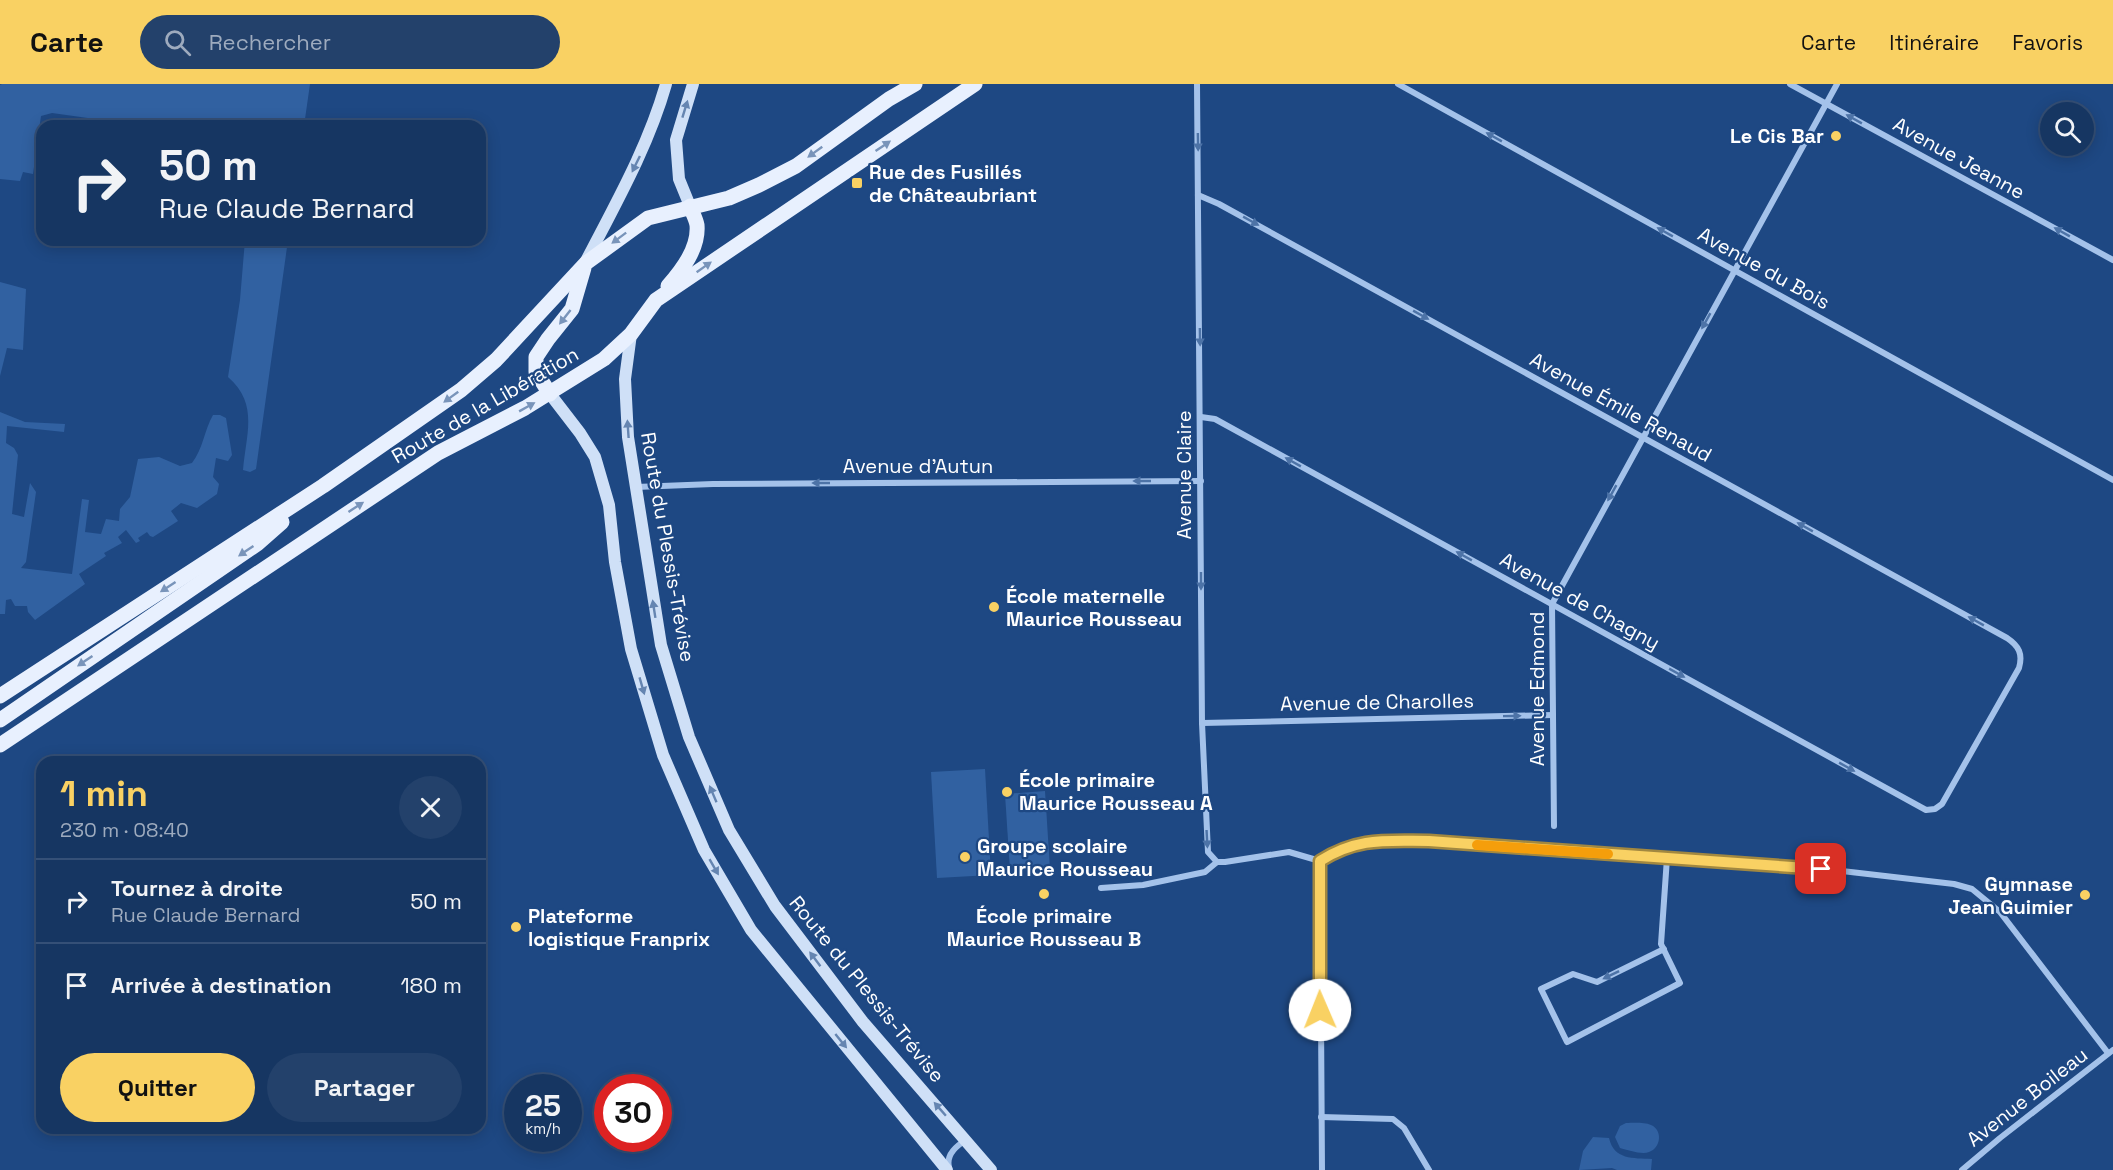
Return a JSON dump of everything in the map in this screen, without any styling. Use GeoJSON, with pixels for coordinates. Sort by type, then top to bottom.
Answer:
{"type":"FeatureCollection","features":[{"type":"Feature","properties":{"kind":"main road"},"geometry":{"type":"LineString","coordinates":[[666,84],[638,162],[586,262],[572,309],[536,357],[536,372],[595,457],[609,505],[615,562],[631,649],[663,754],[704,850],[751,930],[949,1170]]}},
{"type":"Feature","properties":{"kind":"main road"},"geometry":{"type":"LineString","coordinates":[[656,300],[679,273],[692,252],[697,226],[680,179],[676,140],[693,84]]}},
{"type":"Feature","properties":{"kind":"main road","name":"Route de la Libération"},"geometry":{"type":"LineString","coordinates":[[0,696],[323,486],[461,390],[496,360],[586,262],[648,218],[729,198],[759,185],[796,166],[889,99],[915,84]]}},
{"type":"Feature","properties":{"kind":"main road","name":"Route de la Libération"},"geometry":{"type":"LineString","coordinates":[[0,745],[438,453],[550,394],[604,359],[630,334],[656,300],[975,84]]}},
{"type":"Feature","properties":{"kind":"main road","name":"Route du Plessis-Trévise"},"geometry":{"type":"LineString","coordinates":[[630,334],[625,386],[628,437],[660,645],[689,737],[729,830],[774,906],[863,1022],[967,1140],[984,1167]]}},
{"type":"Feature","properties":{"kind":"main road","name":"Route de la Libération"},"geometry":{"type":"LineString","coordinates":[[0,720],[257,544],[323,486]]}},
{"type":"Feature","properties":{"kind":"street","name":"Avenue Claire"},"geometry":{"type":"LineString","coordinates":[[1197,84],[1202,723],[1208,852],[1217,861]]}},
{"type":"Feature","properties":{"kind":"street","name":"Avenue du Bois"},"geometry":{"type":"LineString","coordinates":[[1398,84],[2113,480]]}},
{"type":"Feature","properties":{"kind":"street","name":"Avenue Jeanne"},"geometry":{"type":"LineString","coordinates":[[1790,84],[2113,260]]}},
{"type":"Feature","properties":{"kind":"street","name":"Avenue Edmond"},"geometry":{"type":"LineString","coordinates":[[1554,826],[1552,604],[1837,84]]}},
{"type":"Feature","properties":{"kind":"street","name":"Avenue Émile Renaud"},"geometry":{"type":"LineString","coordinates":[[1198,195],[1219,204],[2016,644],[2021,655],[2019,668],[1942,804]]}},
{"type":"Feature","properties":{"kind":"street","name":"Avenue de Chagny"},"geometry":{"type":"LineString","coordinates":[[1201,417],[1215,419],[1926,810],[1935,809],[1942,804]]}},
{"type":"Feature","properties":{"kind":"street","name":"Avenue d'Autun"},"geometry":{"type":"LineString","coordinates":[[636,487],[713,484],[1201,481]]}},
{"type":"Feature","properties":{"kind":"street","name":"Avenue de Charolles"},"geometry":{"type":"LineString","coordinates":[[1202,723],[1553,715]]}},
{"type":"Feature","properties":{"kind":"street"},"geometry":{"type":"LineString","coordinates":[[1101,888],[1143,885],[1205,872],[1217,861],[1225,862],[1289,852],[1320,861],[1338,849],[1376,841],[1429,841],[1842,871],[1954,884],[1972,889],[2000,912],[2111,1052]]}},
{"type":"Feature","properties":{"kind":"street"},"geometry":{"type":"LineString","coordinates":[[1664,950],[1597,982],[1573,974],[1541,989],[1567,1042],[1680,983],[1664,950],[1661,945],[1667,858]]}},
{"type":"Feature","properties":{"kind":"street"},"geometry":{"type":"LineString","coordinates":[[1320,861],[1322,1170]]}},
{"type":"Feature","properties":{"kind":"street","name":"Avenue Boileau"},"geometry":{"type":"LineString","coordinates":[[1962,1170],[2111,1052]]}},
{"type":"Feature","properties":{"kind":"street"},"geometry":{"type":"LineString","coordinates":[[1321,1117],[1393,1119],[1404,1128],[1429,1170]]}},
{"type":"Feature","properties":{"kind":"street"},"geometry":{"type":"LineString","coordinates":[[949,1170],[948,1162],[952,1152],[967,1140]]}},
{"type":"Feature","properties":{"kind":"shaded area"},"geometry":{"type":"Polygon","coordinates":[[[310,84],[305,120],[102,120],[52,113],[41,116],[40,120],[36,120],[33,174],[23,172],[20,181],[0,179],[0,85],[310,84]]]}},
{"type":"Feature","properties":{"kind":"shaded area"},"geometry":{"type":"Polygon","coordinates":[[[244,246],[287,246],[256,469],[250,472],[243,470],[248,432],[247,409],[238,387],[228,377],[240,300],[244,246]]]}},
{"type":"Feature","properties":{"kind":"shaded area"},"geometry":{"type":"Polygon","coordinates":[[[0,282],[26,289],[23,350],[7,348],[0,376],[0,282]]]}},
{"type":"Feature","properties":{"kind":"shaded area"},"geometry":{"type":"Polygon","coordinates":[[[0,412],[25,422],[65,424],[64,432],[7,426],[6,443],[14,448],[18,455],[12,514],[24,517],[30,483],[36,492],[26,562],[21,568],[72,574],[82,499],[89,500],[85,532],[101,534],[106,519],[119,521],[120,509],[130,497],[138,459],[159,457],[180,466],[192,463],[199,452],[213,415],[226,418],[232,455],[228,461],[216,458],[213,477],[219,484],[217,494],[197,508],[181,503],[171,511],[178,521],[153,537],[147,532],[138,538],[140,541],[136,543],[126,530],[118,537],[122,543],[104,553],[106,556],[79,574],[85,584],[35,620],[28,612],[27,606],[15,606],[11,599],[6,600],[5,614],[0,614],[0,412]]]}},
{"type":"Feature","properties":{"kind":"shaded area"},"geometry":{"type":"Polygon","coordinates":[[[985,769],[991,875],[937,878],[931,772],[985,769]]]}},
{"type":"Feature","properties":{"kind":"shaded area"},"geometry":{"type":"Polygon","coordinates":[[[1045,791],[1050,869],[1010,871],[1005,794],[1045,791]]]}},
{"type":"Feature","properties":{"kind":"shaded area"},"geometry":{"type":"Polygon","coordinates":[[[1626,1123],[1645,1123],[1655,1127],[1659,1135],[1656,1147],[1643,1153],[1620,1148],[1615,1137],[1620,1126],[1626,1123]]]}},
{"type":"Feature","properties":{"kind":"shaded area"},"geometry":{"type":"Polygon","coordinates":[[[1593,1137],[1609,1138],[1615,1150],[1625,1156],[1652,1159],[1651,1170],[1612,1168],[1579,1170],[1583,1151],[1593,1137]]]}},
{"type":"Feature","properties":{"kind":"slow traffic"},"geometry":{"type":"LineString","coordinates":[[1477,845],[1608,854]]}},
{"type":"Feature","properties":{"kind":"place","name":"Le Cis Bar"},"geometry":{"type":"Point","coordinates":[1836,136]}},
{"type":"Feature","properties":{"kind":"place","name":"Rue des Fusillés de Châteaubriant"},"geometry":{"type":"Point","coordinates":[857,183]}},
{"type":"Feature","properties":{"kind":"place","name":"École maternelle Maurice Rousseau"},"geometry":{"type":"Point","coordinates":[994,607]}},
{"type":"Feature","properties":{"kind":"place","name":"École primaire Maurice Rousseau A"},"geometry":{"type":"Point","coordinates":[1007,792]}},
{"type":"Feature","properties":{"kind":"place","name":"Groupe scolaire Maurice Rousseau"},"geometry":{"type":"Point","coordinates":[965,857]}},
{"type":"Feature","properties":{"kind":"place","name":"École primaire Maurice Rousseau B"},"geometry":{"type":"Point","coordinates":[1044,894]}},
{"type":"Feature","properties":{"kind":"place","name":"Gymnase Jean Guimier"},"geometry":{"type":"Point","coordinates":[2085,895]}},
{"type":"Feature","properties":{"kind":"place","name":"Plateforme logistique Franprix"},"geometry":{"type":"Point","coordinates":[516,927]}},
{"type":"Feature","properties":{"kind":"route"},"geometry":{"type":"LineString","coordinates":[[1320,1010],[1320,861],[1338,849],[1376,841],[1429,841],[1821,869]]}}]}
